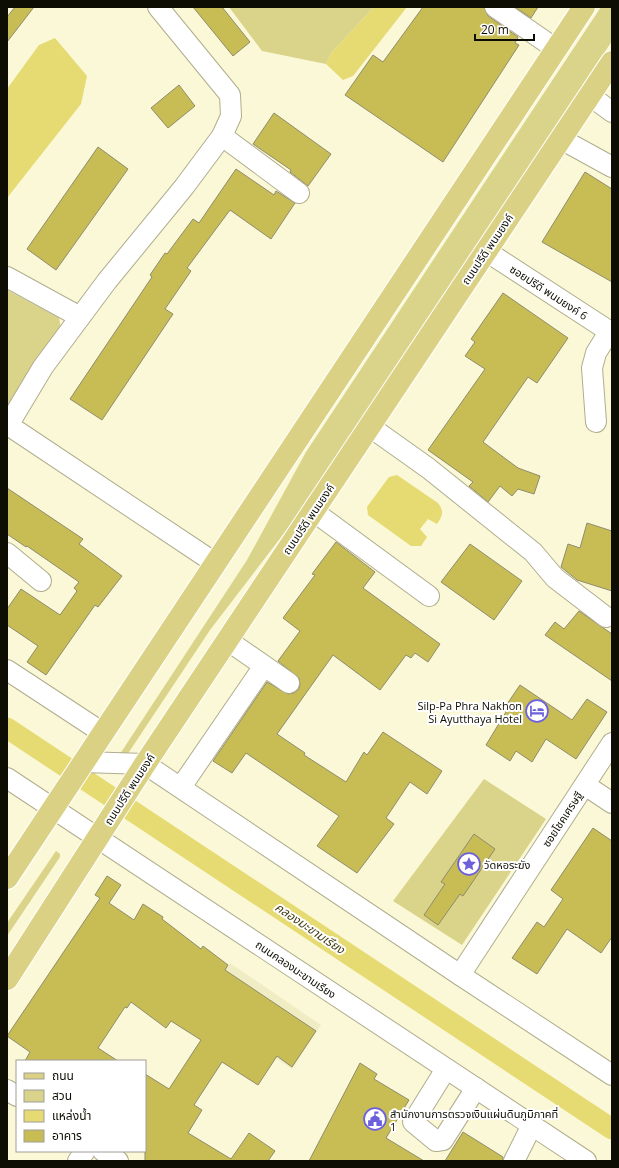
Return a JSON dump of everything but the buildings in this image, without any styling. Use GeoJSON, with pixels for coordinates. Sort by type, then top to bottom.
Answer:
{"type":"FeatureCollection","features":[{"type":"Feature","properties":{"kind":"main road"},"geometry":{"type":"LineString","coordinates":[[7,878],[58,800],[94,759],[103,733],[584,7]]}},
{"type":"Feature","properties":{"kind":"main road","name":"ถนนปรีดี พนมยงค์"},"geometry":{"type":"LineString","coordinates":[[7,979],[139,772],[612,62]]}},
{"type":"Feature","properties":{"kind":"street"},"geometry":{"type":"LineString","coordinates":[[158,7],[230,95],[231,116],[222,136],[184,187],[107,281],[43,367],[8,426],[215,563]]}},
{"type":"Feature","properties":{"kind":"street"},"geometry":{"type":"LineString","coordinates":[[495,7],[556,49]]}},
{"type":"Feature","properties":{"kind":"street"},"geometry":{"type":"LineString","coordinates":[[589,96],[612,112]]}},
{"type":"Feature","properties":{"kind":"street"},"geometry":{"type":"LineString","coordinates":[[222,136],[299,193]]}},
{"type":"Feature","properties":{"kind":"street"},"geometry":{"type":"LineString","coordinates":[[561,139],[612,167]]}},
{"type":"Feature","properties":{"kind":"street","name":"ซอยปรีดี พนมยงค์ 6"},"geometry":{"type":"LineString","coordinates":[[486,251],[611,332]]}},
{"type":"Feature","properties":{"kind":"street"},"geometry":{"type":"LineString","coordinates":[[7,277],[80,317]]}},
{"type":"Feature","properties":{"kind":"street"},"geometry":{"type":"LineString","coordinates":[[596,422],[592,368],[596,353],[611,332]]}},
{"type":"Feature","properties":{"kind":"street"},"geometry":{"type":"LineString","coordinates":[[369,426],[428,468],[533,552],[555,578],[606,617]]}},
{"type":"Feature","properties":{"kind":"street"},"geometry":{"type":"LineString","coordinates":[[313,511],[429,596]]}},
{"type":"Feature","properties":{"kind":"street"},"geometry":{"type":"LineString","coordinates":[[7,553],[41,581]]}},
{"type":"Feature","properties":{"kind":"street"},"geometry":{"type":"LineString","coordinates":[[227,640],[289,683]]}},
{"type":"Feature","properties":{"kind":"street"},"geometry":{"type":"LineString","coordinates":[[182,787],[264,666]]}},
{"type":"Feature","properties":{"kind":"street"},"geometry":{"type":"LineString","coordinates":[[7,670],[103,733]]}},
{"type":"Feature","properties":{"kind":"street","name":"ซอยโชคเศรษฐี"},"geometry":{"type":"LineString","coordinates":[[460,975],[612,743]]}},
{"type":"Feature","properties":{"kind":"street"},"geometry":{"type":"LineString","coordinates":[[94,759],[139,772],[182,787],[460,975],[612,1075]]}},
{"type":"Feature","properties":{"kind":"street","name":"ถนนคลองมะขามเรียง"},"geometry":{"type":"LineString","coordinates":[[7,778],[58,800],[446,1068],[586,1161]]}},
{"type":"Feature","properties":{"kind":"street"},"geometry":{"type":"LineString","coordinates":[[585,785],[612,803]]}},
{"type":"Feature","properties":{"kind":"street"},"geometry":{"type":"LineString","coordinates":[[446,1068],[413,1122],[436,1141],[443,1140],[476,1088]]}},
{"type":"Feature","properties":{"kind":"street"},"geometry":{"type":"LineString","coordinates":[[7,1090],[16,1095]]}},
{"type":"Feature","properties":{"kind":"street"},"geometry":{"type":"LineString","coordinates":[[514,1161],[532,1125]]}},
{"type":"Feature","properties":{"kind":"street"},"geometry":{"type":"LineString","coordinates":[[78,1161],[83,1152]]}},
{"type":"Feature","properties":{"kind":"street"},"geometry":{"type":"LineString","coordinates":[[104,1152],[118,1161]]}},
{"type":"Feature","properties":{"kind":"shaded area"},"geometry":{"type":"Polygon","coordinates":[[[230,963],[321,1025],[292,1069],[200,1007],[230,963]]]}},
{"type":"Feature","properties":{"kind":"green space"},"geometry":{"type":"Polygon","coordinates":[[[229,7],[374,7],[332,52],[326,64],[262,51],[229,7]]]}},
{"type":"Feature","properties":{"kind":"green space"},"geometry":{"type":"Polygon","coordinates":[[[601,7],[612,7],[612,41],[298,515],[210,630],[127,755],[120,754],[247,560],[306,452],[601,7]]]}},
{"type":"Feature","properties":{"kind":"green space"},"geometry":{"type":"Polygon","coordinates":[[[7,290],[59,318],[61,328],[7,406],[7,290]]]}},
{"type":"Feature","properties":{"kind":"green space"},"geometry":{"type":"Polygon","coordinates":[[[484,779],[546,819],[462,945],[393,901],[484,779]]]}},
{"type":"Feature","properties":{"kind":"green space"},"geometry":{"type":"Polygon","coordinates":[[[56,851],[60,854],[60,857],[7,936],[7,923],[56,851]]]}},
{"type":"Feature","properties":{"kind":"water"},"geometry":{"type":"Polygon","coordinates":[[[374,7],[407,7],[353,76],[343,80],[326,64],[332,52],[374,7]]]}},
{"type":"Feature","properties":{"kind":"water"},"geometry":{"type":"Polygon","coordinates":[[[55,38],[87,76],[81,104],[7,198],[7,89],[39,45],[55,38]]]}},
{"type":"Feature","properties":{"kind":"water"},"geometry":{"type":"Polygon","coordinates":[[[397,475],[438,503],[442,509],[441,516],[437,524],[428,519],[420,529],[427,537],[421,546],[411,546],[368,515],[367,507],[389,477],[397,475]]]}},
{"type":"Feature","properties":{"kind":"waterway","name":"คลองมะขามเรียง"},"geometry":{"type":"LineString","coordinates":[[7,728],[612,1129]]}},
{"type":"Feature","properties":{"kind":"place","name":"Silp-Pa Phra Nakhon Si Ayutthaya Hotel"},"geometry":{"type":"Point","coordinates":[537,711]}},
{"type":"Feature","properties":{"kind":"place","name":"วัดหอระฆัง"},"geometry":{"type":"Point","coordinates":[469,864]}},
{"type":"Feature","properties":{"kind":"place","name":"สำนักงานการตรวจเงินแผ่นดินภูมิภาคที่ 1"},"geometry":{"type":"Point","coordinates":[375,1119]}}]}
